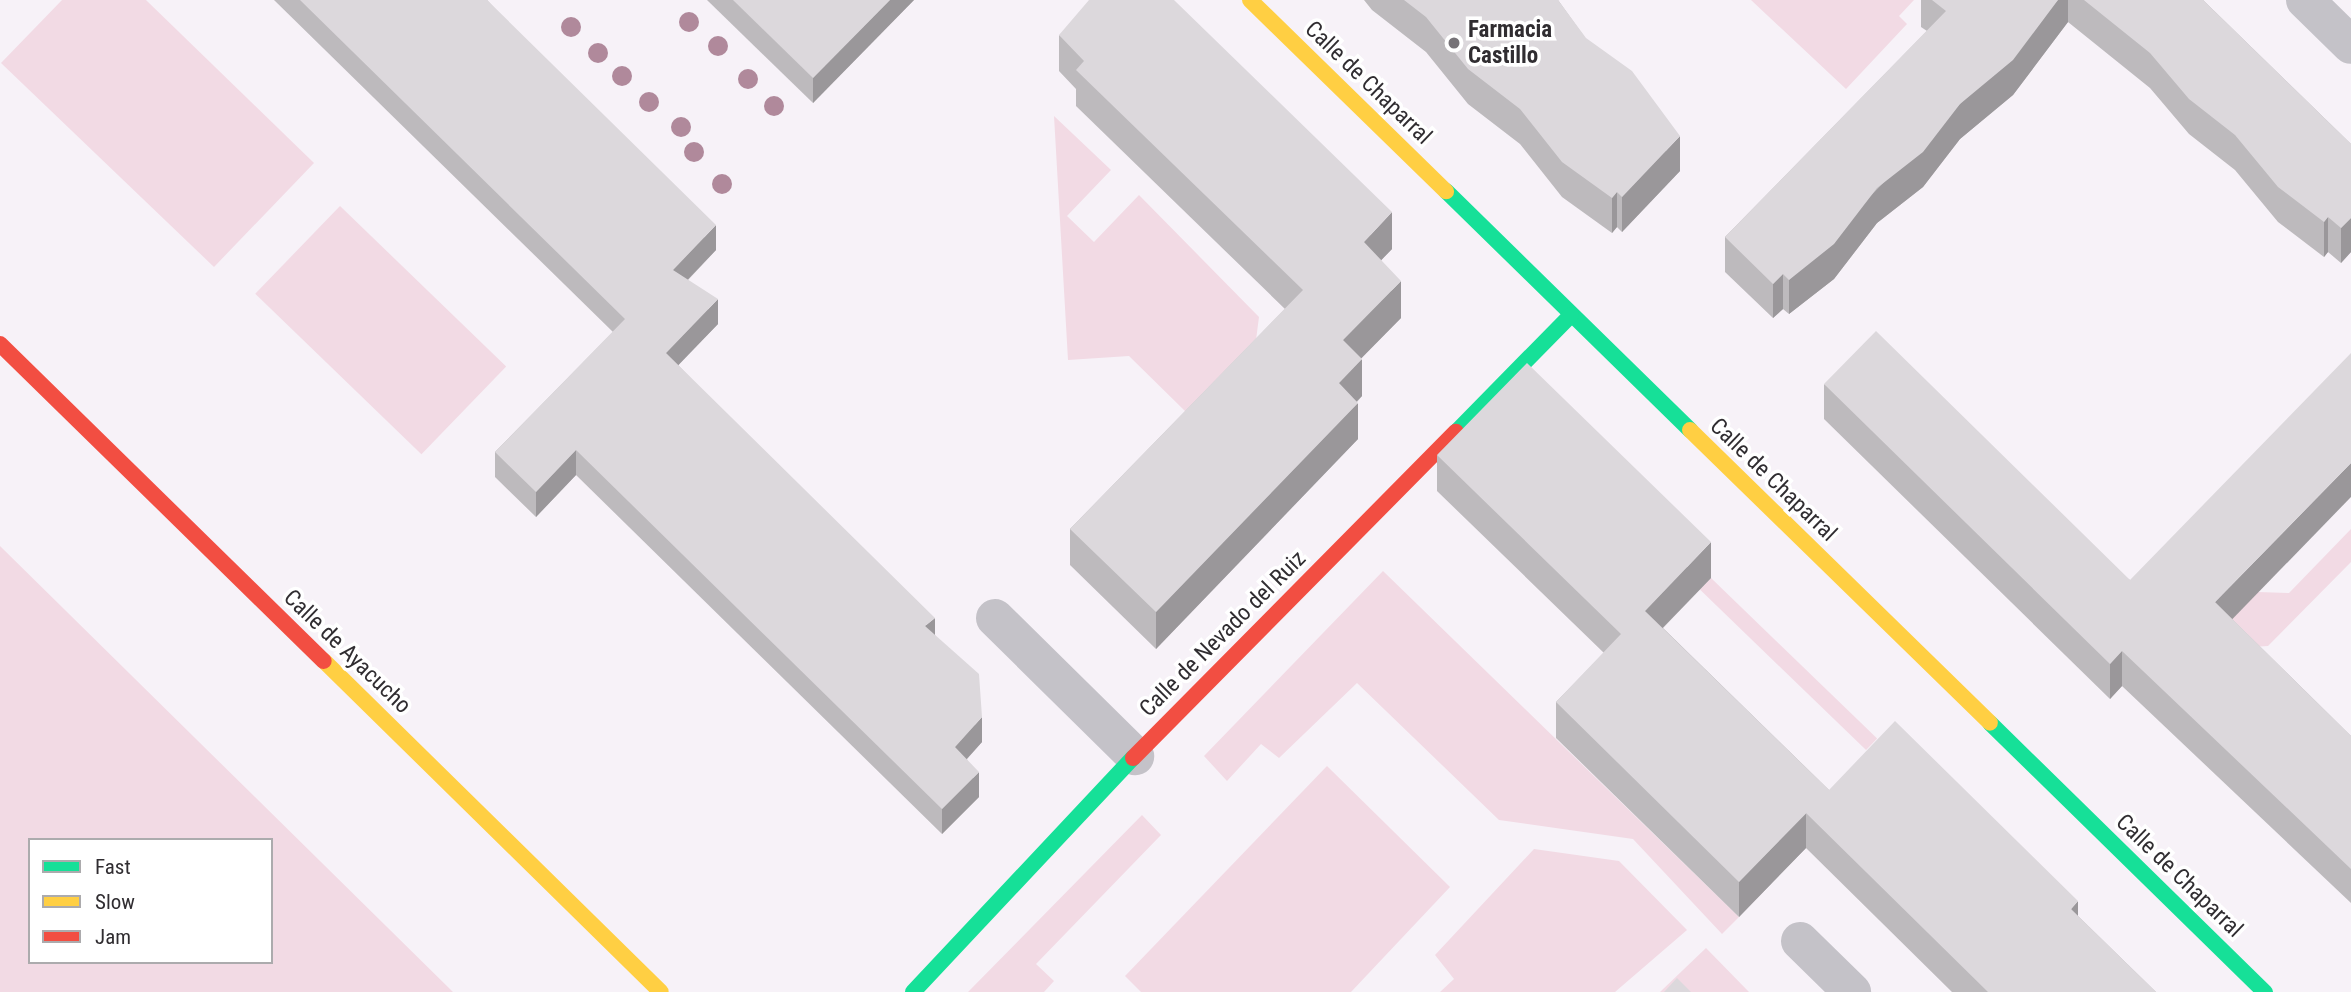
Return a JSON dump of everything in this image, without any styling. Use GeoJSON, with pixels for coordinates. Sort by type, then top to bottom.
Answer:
{"type":"FeatureCollection","features":[{"type":"Feature","properties":{"kind":"street","name":"Calle de Chaparral"},"geometry":{"type":"LineString","coordinates":[[1250,0],[2264,992]]}},
{"type":"Feature","properties":{"kind":"street"},"geometry":{"type":"LineString","coordinates":[[2305,0],[2351,46]]}},
{"type":"Feature","properties":{"kind":"street","name":"Calle de Nevado del Ruiz"},"geometry":{"type":"LineString","coordinates":[[913,992],[1135,756],[1571,315]]}},
{"type":"Feature","properties":{"kind":"street","name":"Calle de Ayacucho"},"geometry":{"type":"LineString","coordinates":[[0,344],[661,992]]}},
{"type":"Feature","properties":{"kind":"street"},"geometry":{"type":"LineString","coordinates":[[999,622],[1135,756]]}},
{"type":"Feature","properties":{"kind":"street"},"geometry":{"type":"LineString","coordinates":[[1800,941],[1852,992]]}},
{"type":"Feature","properties":{"kind":"shaded area"},"geometry":{"type":"Polygon","coordinates":[[[62,0],[146,0],[314,163],[214,267],[1,63],[62,0]]]}},
{"type":"Feature","properties":{"kind":"shaded area"},"geometry":{"type":"Polygon","coordinates":[[[1751,0],[1914,0],[1899,16],[1907,24],[1846,89],[1751,0]]]}},
{"type":"Feature","properties":{"kind":"shaded area"},"geometry":{"type":"Polygon","coordinates":[[[1054,116],[1111,170],[1067,216],[1094,242],[1139,195],[1259,317],[1256,340],[1186,412],[1129,356],[1068,360],[1054,116]]]}},
{"type":"Feature","properties":{"kind":"shaded area"},"geometry":{"type":"Polygon","coordinates":[[[340,206],[506,366],[421,454],[255,294],[340,206]]]}},
{"type":"Feature","properties":{"kind":"shaded area"},"geometry":{"type":"Polygon","coordinates":[[[2351,529],[2351,562],[2268,646],[2202,650],[2258,592],[2289,593],[2351,529]]]}},
{"type":"Feature","properties":{"kind":"shaded area"},"geometry":{"type":"Polygon","coordinates":[[[0,546],[453,992],[0,992],[0,546]]]}},
{"type":"Feature","properties":{"kind":"shaded area"},"geometry":{"type":"Polygon","coordinates":[[[1383,571],[1739,917],[1722,934],[1633,839],[1499,820],[1357,683],[1279,758],[1261,744],[1227,781],[1204,756],[1383,571]]]}},
{"type":"Feature","properties":{"kind":"shaded area"},"geometry":{"type":"Polygon","coordinates":[[[1711,578],[1877,738],[1866,750],[1700,590],[1711,578]]]}},
{"type":"Feature","properties":{"kind":"shaded area"},"geometry":{"type":"Polygon","coordinates":[[[1327,766],[1450,887],[1351,992],[1141,992],[1125,976],[1327,766]]]}},
{"type":"Feature","properties":{"kind":"shaded area"},"geometry":{"type":"Polygon","coordinates":[[[1142,815],[1161,835],[1036,964],[1054,981],[1044,992],[968,992],[1142,815]]]}},
{"type":"Feature","properties":{"kind":"shaded area"},"geometry":{"type":"Polygon","coordinates":[[[1534,849],[1619,861],[1687,930],[1615,992],[1440,992],[1454,979],[1435,955],[1534,849]]]}},
{"type":"Feature","properties":{"kind":"shaded area"},"geometry":{"type":"Polygon","coordinates":[[[1706,948],[1749,992],[1660,992],[1706,948]]]}},
{"type":"Feature","properties":{"kind":"building"},"geometry":{"type":"Polygon","coordinates":[[[300,0],[487,0],[716,225],[673,270],[718,299],[666,353],[935,618],[925,626],[979,674],[982,717],[955,747],[979,772],[942,809],[576,450],[536,492],[495,452],[625,319],[300,0]]]}},
{"type":"Feature","properties":{"kind":"building"},"geometry":{"type":"Polygon","coordinates":[[[733,0],[890,0],[813,78],[733,0]]]}},
{"type":"Feature","properties":{"kind":"building"},"geometry":{"type":"Polygon","coordinates":[[[1089,0],[1174,0],[1392,212],[1364,242],[1401,281],[1343,340],[1362,359],[1339,383],[1358,403],[1156,612],[1070,529],[1303,290],[1076,70],[1084,61],[1059,35],[1089,0]]]}},
{"type":"Feature","properties":{"kind":"building"},"geometry":{"type":"Polygon","coordinates":[[[1404,0],[1558,0],[1586,38],[1632,71],[1680,136],[1622,197],[1617,192],[1612,198],[1562,162],[1520,109],[1468,69],[1426,17],[1404,0]]]}},
{"type":"Feature","properties":{"kind":"building"},"geometry":{"type":"Polygon","coordinates":[[[1932,0],[2058,0],[2013,60],[1960,104],[1923,152],[1877,188],[1834,244],[1789,280],[1783,274],[1773,284],[1725,237],[1946,11],[1932,0]]]}},
{"type":"Feature","properties":{"kind":"building"},"geometry":{"type":"Polygon","coordinates":[[[2084,0],[2203,0],[2351,144],[2351,218],[2341,228],[2328,217],[2324,222],[2278,187],[2235,135],[2189,99],[2150,53],[2084,0]]]}},
{"type":"Feature","properties":{"kind":"building"},"geometry":{"type":"Polygon","coordinates":[[[1876,331],[2130,580],[2351,353],[2351,463],[2215,602],[2351,736],[2351,869],[2122,651],[2110,664],[1824,384],[1876,331]]]}},
{"type":"Feature","properties":{"kind":"building"},"geometry":{"type":"Polygon","coordinates":[[[1527,363],[1711,542],[1645,611],[1829,790],[1895,721],[2078,901],[2071,909],[2156,992],[1988,992],[1806,813],[1739,882],[1556,702],[1621,634],[1437,455],[1527,363]]]}},
{"type":"Feature","properties":{"kind":"building"},"geometry":{"type":"Polygon","coordinates":[[[1677,978],[1691,992],[1664,992],[1677,978]]]}},
{"type":"Feature","properties":{"kind":"traffic: fast"},"geometry":{"type":"LineString","coordinates":[[1446,191],[1690,430]]}},
{"type":"Feature","properties":{"kind":"traffic: fast"},"geometry":{"type":"LineString","coordinates":[[1456,432],[1571,315]]}},
{"type":"Feature","properties":{"kind":"traffic: fast"},"geometry":{"type":"LineString","coordinates":[[1990,723],[2265,992]]}},
{"type":"Feature","properties":{"kind":"traffic: fast"},"geometry":{"type":"LineString","coordinates":[[913,992],[1133,758]]}},
{"type":"Feature","properties":{"kind":"traffic: slow"},"geometry":{"type":"LineString","coordinates":[[1250,0],[1446,191]]}},
{"type":"Feature","properties":{"kind":"traffic: slow"},"geometry":{"type":"LineString","coordinates":[[1690,430],[1990,723]]}},
{"type":"Feature","properties":{"kind":"traffic: slow"},"geometry":{"type":"LineString","coordinates":[[324,661],[661,992]]}},
{"type":"Feature","properties":{"kind":"traffic: jam"},"geometry":{"type":"LineString","coordinates":[[0,344],[324,661]]}},
{"type":"Feature","properties":{"kind":"traffic: jam"},"geometry":{"type":"LineString","coordinates":[[1133,758],[1456,432]]}},
{"type":"Feature","properties":{"kind":"place","name":"Farmacia Castillo"},"geometry":{"type":"Point","coordinates":[1454,43]}}]}
